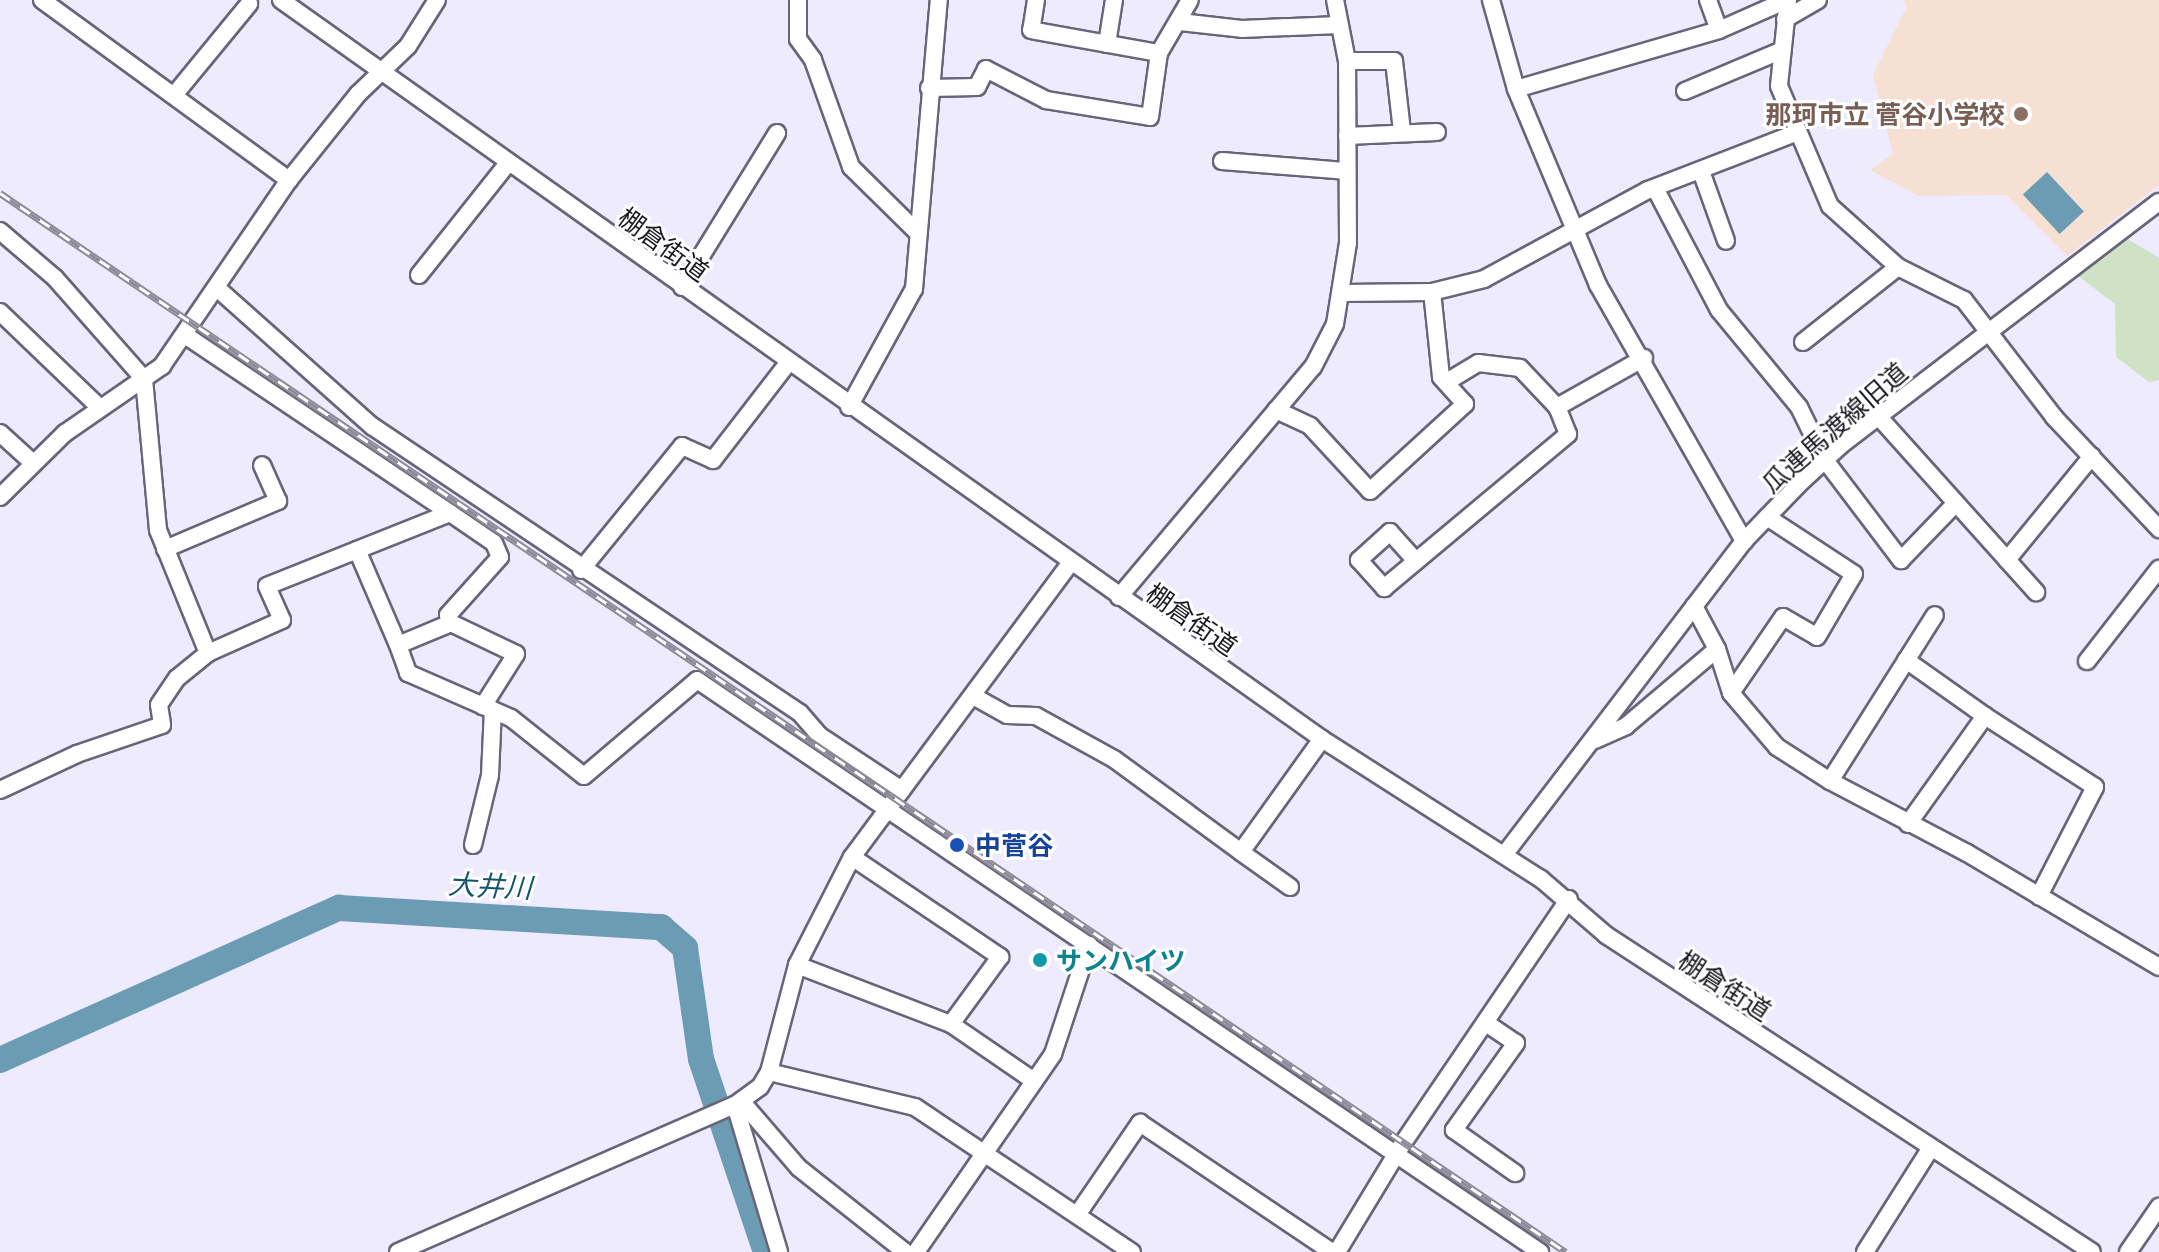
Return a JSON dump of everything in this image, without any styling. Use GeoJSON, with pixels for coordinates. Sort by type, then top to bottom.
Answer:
{"type":"FeatureCollection","features":[{"type":"Feature","properties":{"kind":"street"},"geometry":{"type":"LineString","coordinates":[[42,0],[289,180]]}},
{"type":"Feature","properties":{"kind":"street","name":"棚倉街道"},"geometry":{"type":"LineString","coordinates":[[281,0],[849,407],[1322,739],[1569,899],[1606,935],[2092,1252]]}},
{"type":"Feature","properties":{"kind":"street"},"geometry":{"type":"LineString","coordinates":[[0,497],[33,463],[100,408],[144,379],[185,335],[289,180],[358,94],[384,74],[437,0]]}},
{"type":"Feature","properties":{"kind":"street"},"geometry":{"type":"LineString","coordinates":[[798,0],[798,39],[813,60],[851,167],[916,231]]}},
{"type":"Feature","properties":{"kind":"street"},"geometry":{"type":"LineString","coordinates":[[849,407],[914,289],[916,231],[939,0]]}},
{"type":"Feature","properties":{"kind":"street"},"geometry":{"type":"LineString","coordinates":[[1036,0],[1031,30],[1159,53]]}},
{"type":"Feature","properties":{"kind":"street"},"geometry":{"type":"LineString","coordinates":[[1107,44],[1114,0]]}},
{"type":"Feature","properties":{"kind":"street"},"geometry":{"type":"LineString","coordinates":[[929,88],[977,87],[986,69],[1046,100],[1150,117],[1159,53],[1180,22],[1190,0]]}},
{"type":"Feature","properties":{"kind":"street"},"geometry":{"type":"LineString","coordinates":[[1119,597],[1327,345],[1343,293],[1348,243],[1345,171],[1347,61],[1335,0]]}},
{"type":"Feature","properties":{"kind":"street"},"geometry":{"type":"LineString","coordinates":[[1491,0],[1516,89],[1598,285],[1644,358],[1744,541]]}},
{"type":"Feature","properties":{"kind":"street"},"geometry":{"type":"LineString","coordinates":[[1708,0],[1719,30]]}},
{"type":"Feature","properties":{"kind":"street"},"geometry":{"type":"LineString","coordinates":[[1516,89],[1719,30],[1788,0]]}},
{"type":"Feature","properties":{"kind":"street"},"geometry":{"type":"LineString","coordinates":[[1788,0],[1780,51],[1779,86],[1830,206],[1898,267],[1964,300],[1991,329],[2054,417],[2159,529]]}},
{"type":"Feature","properties":{"kind":"street"},"geometry":{"type":"LineString","coordinates":[[1785,19],[1818,0]]}},
{"type":"Feature","properties":{"kind":"street"},"geometry":{"type":"LineString","coordinates":[[175,94],[249,4]]}},
{"type":"Feature","properties":{"kind":"street"},"geometry":{"type":"LineString","coordinates":[[1180,22],[1242,29],[1339,25]]}},
{"type":"Feature","properties":{"kind":"street"},"geometry":{"type":"LineString","coordinates":[[1685,91],[1780,51]]}},
{"type":"Feature","properties":{"kind":"street"},"geometry":{"type":"LineString","coordinates":[[1347,61],[1394,61],[1402,131]]}},
{"type":"Feature","properties":{"kind":"street"},"geometry":{"type":"LineString","coordinates":[[1347,136],[1402,131],[1437,132]]}},
{"type":"Feature","properties":{"kind":"street"},"geometry":{"type":"LineString","coordinates":[[1343,293],[1432,292],[1484,279],[1655,188],[1798,132]]}},
{"type":"Feature","properties":{"kind":"street"},"geometry":{"type":"LineString","coordinates":[[682,287],[777,133]]}},
{"type":"Feature","properties":{"kind":"street"},"geometry":{"type":"LineString","coordinates":[[1222,161],[1345,171]]}},
{"type":"Feature","properties":{"kind":"street"},"geometry":{"type":"LineString","coordinates":[[419,275],[509,162]]}},
{"type":"Feature","properties":{"kind":"street"},"geometry":{"type":"LineString","coordinates":[[1701,171],[1726,241]]}},
{"type":"Feature","properties":{"kind":"street"},"geometry":{"type":"LineString","coordinates":[[1655,188],[1719,310],[1799,407],[1825,460],[1901,560],[1956,503]]}},
{"type":"Feature","properties":{"kind":"street","name":"瓜連馬渡線旧道"},"geometry":{"type":"LineString","coordinates":[[1504,855],[1744,541],[1767,517],[1825,460],[1878,416],[2159,202]]}},
{"type":"Feature","properties":{"kind":"street"},"geometry":{"type":"LineString","coordinates":[[0,231],[55,278],[144,379],[158,530],[208,653]]}},
{"type":"Feature","properties":{"kind":"street"},"geometry":{"type":"LineString","coordinates":[[1803,342],[1898,267]]}},
{"type":"Feature","properties":{"kind":"street"},"geometry":{"type":"LineString","coordinates":[[217,288],[372,426],[581,570],[800,713],[820,736],[902,790]]}},
{"type":"Feature","properties":{"kind":"street"},"geometry":{"type":"LineString","coordinates":[[1276,410],[1310,426],[1370,491],[1465,404],[1446,382],[1432,292]]}},
{"type":"Feature","properties":{"kind":"street"},"geometry":{"type":"LineString","coordinates":[[0,312],[100,408]]}},
{"type":"Feature","properties":{"kind":"street"},"geometry":{"type":"LineString","coordinates":[[185,335],[494,543],[500,557],[448,615],[451,623],[516,654],[488,708],[490,775],[473,845]]}},
{"type":"Feature","properties":{"kind":"street"},"geometry":{"type":"LineString","coordinates":[[1557,407],[1644,358]]}},
{"type":"Feature","properties":{"kind":"street"},"geometry":{"type":"LineString","coordinates":[[581,570],[682,446],[713,460],[788,363]]}},
{"type":"Feature","properties":{"kind":"street"},"geometry":{"type":"LineString","coordinates":[[1416,561],[1568,434],[1557,407],[1520,368],[1478,363],[1446,382]]}},
{"type":"Feature","properties":{"kind":"street"},"geometry":{"type":"LineString","coordinates":[[1878,416],[2036,592]]}},
{"type":"Feature","properties":{"kind":"street"},"geometry":{"type":"LineString","coordinates":[[0,433],[33,463]]}},
{"type":"Feature","properties":{"kind":"street"},"geometry":{"type":"LineString","coordinates":[[2007,560],[2092,456]]}},
{"type":"Feature","properties":{"kind":"street"},"geometry":{"type":"LineString","coordinates":[[165,549],[278,501],[262,465]]}},
{"type":"Feature","properties":{"kind":"street"},"geometry":{"type":"LineString","coordinates":[[0,790],[77,754],[162,725],[159,705],[177,678],[208,653],[282,620],[267,586],[450,513]]}},
{"type":"Feature","properties":{"kind":"street"},"geometry":{"type":"LineString","coordinates":[[1731,693],[1783,617],[1817,637],[1854,574],[1767,517]]}},
{"type":"Feature","properties":{"kind":"street"},"geometry":{"type":"LineString","coordinates":[[357,550],[408,673],[511,718],[584,776],[697,680],[1540,1252]]}},
{"type":"Feature","properties":{"kind":"street"},"geometry":{"type":"LineString","coordinates":[[398,1252],[736,1105],[769,1072],[797,965],[852,857],[1070,563]]}},
{"type":"Feature","properties":{"kind":"street"},"geometry":{"type":"LineString","coordinates":[[2087,661],[2159,569]]}},
{"type":"Feature","properties":{"kind":"street"},"geometry":{"type":"LineString","coordinates":[[1694,606],[1717,649],[1731,693],[1777,747],[1830,781],[2039,896],[2159,967]]}},
{"type":"Feature","properties":{"kind":"street"},"geometry":{"type":"LineString","coordinates":[[1830,781],[1935,615]]}},
{"type":"Feature","properties":{"kind":"street"},"geometry":{"type":"LineString","coordinates":[[398,645],[451,623]]}},
{"type":"Feature","properties":{"kind":"street"},"geometry":{"type":"LineString","coordinates":[[1593,741],[1626,726],[1717,649]]}},
{"type":"Feature","properties":{"kind":"street"},"geometry":{"type":"LineString","coordinates":[[1906,660],[1985,716],[2095,787],[2039,896]]}},
{"type":"Feature","properties":{"kind":"street"},"geometry":{"type":"LineString","coordinates":[[973,696],[1007,715],[1036,716],[1114,759],[1290,887]]}},
{"type":"Feature","properties":{"kind":"street"},"geometry":{"type":"LineString","coordinates":[[1908,824],[1985,716]]}},
{"type":"Feature","properties":{"kind":"street"},"geometry":{"type":"LineString","coordinates":[[1241,852],[1322,739]]}},
{"type":"Feature","properties":{"kind":"street"},"geometry":{"type":"LineString","coordinates":[[852,857],[1000,957],[951,1024]]}},
{"type":"Feature","properties":{"kind":"street"},"geometry":{"type":"LineString","coordinates":[[1077,1215],[1140,1123],[1335,1252],[1395,1155],[1569,899]]}},
{"type":"Feature","properties":{"kind":"street"},"geometry":{"type":"LineString","coordinates":[[916,1252],[1053,1054],[1089,945]]}},
{"type":"Feature","properties":{"kind":"street"},"geometry":{"type":"LineString","coordinates":[[797,965],[951,1024],[1034,1081]]}},
{"type":"Feature","properties":{"kind":"street"},"geometry":{"type":"LineString","coordinates":[[1486,1023],[1516,1043],[1454,1130],[1515,1173]]}},
{"type":"Feature","properties":{"kind":"street"},"geometry":{"type":"LineString","coordinates":[[769,1072],[915,1107],[1132,1252]]}},
{"type":"Feature","properties":{"kind":"street"},"geometry":{"type":"LineString","coordinates":[[736,1105],[779,1252]]}},
{"type":"Feature","properties":{"kind":"street"},"geometry":{"type":"LineString","coordinates":[[736,1105],[799,1168],[905,1252]]}},
{"type":"Feature","properties":{"kind":"street"},"geometry":{"type":"LineString","coordinates":[[1865,1252],[1930,1149]]}},
{"type":"Feature","properties":{"kind":"street"},"geometry":{"type":"LineString","coordinates":[[2128,1252],[2159,1207]]}},
{"type":"Feature","properties":{"kind":"shaded area","name":"那珂市立 菅谷小学校"},"geometry":{"type":"Polygon","coordinates":[[[1904,0],[2159,0],[2159,185],[2067,256],[2006,195],[1919,196],[1870,170],[1893,154],[1873,75],[1907,6],[1904,0]]]}},
{"type":"Feature","properties":{"kind":"green space"},"geometry":{"type":"Polygon","coordinates":[[[2126,238],[2159,258],[2159,380],[2149,382],[2116,357],[2115,304],[2077,275],[2126,238]]]}},
{"type":"Feature","properties":{"kind":"water"},"geometry":{"type":"Polygon","coordinates":[[[2047,172],[2084,211],[2060,234],[2023,195],[2047,172]]]}},
{"type":"Feature","properties":{"kind":"waterway","name":"大井川"},"geometry":{"type":"LineString","coordinates":[[0,1060],[339,908],[661,927],[685,948],[701,1059],[766,1252]]}},
{"type":"Feature","properties":{"kind":"railway"},"geometry":{"type":"LineString","coordinates":[[0,193],[1566,1252]]}},
{"type":"Feature","properties":{"kind":"place","name":"那珂市立 菅谷小学校"},"geometry":{"type":"Point","coordinates":[2021,114]}},
{"type":"Feature","properties":{"kind":"place","name":"中菅谷"},"geometry":{"type":"Point","coordinates":[957,845]}},
{"type":"Feature","properties":{"kind":"place","name":"サンハイツ"},"geometry":{"type":"Point","coordinates":[1040,960]}}]}
